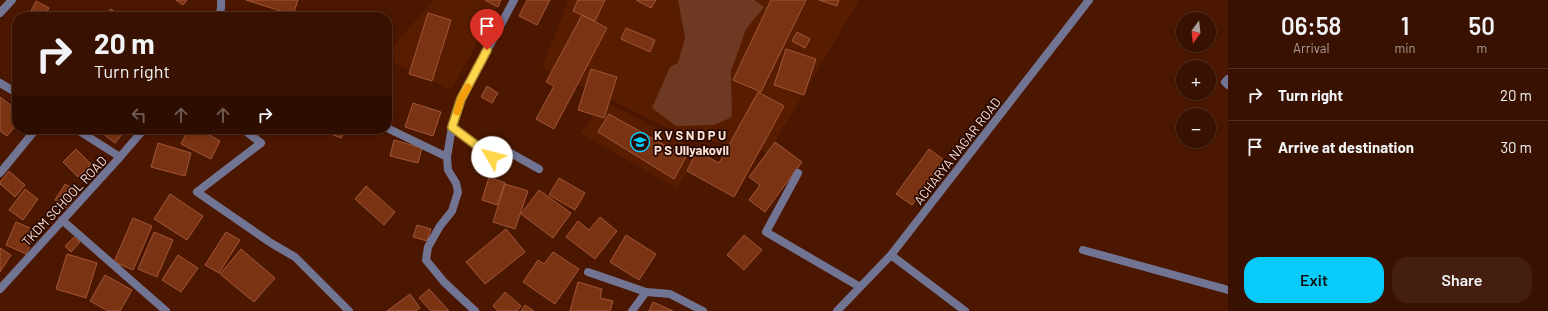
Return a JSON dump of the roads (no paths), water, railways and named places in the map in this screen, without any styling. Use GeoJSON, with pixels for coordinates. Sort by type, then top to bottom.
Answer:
{"type":"FeatureCollection","features":[{"type":"Feature","properties":{"kind":"street"},"geometry":{"type":"LineString","coordinates":[[1,10],[12,0]]}},
{"type":"Feature","properties":{"kind":"street"},"geometry":{"type":"LineString","coordinates":[[220,12],[221,0]]}},
{"type":"Feature","properties":{"kind":"street"},"geometry":{"type":"LineString","coordinates":[[475,311],[444,282],[426,260],[428,247],[440,226],[452,211],[458,192],[456,183],[448,170],[447,157],[452,127],[461,99],[514,0]]}},
{"type":"Feature","properties":{"kind":"street","name":"ACHARYA NAGAR ROAD"},"geometry":{"type":"LineString","coordinates":[[837,311],[891,255],[1088,0]]}},
{"type":"Feature","properties":{"kind":"street"},"geometry":{"type":"LineString","coordinates":[[1228,79],[1225,82],[1228,85]]}},
{"type":"Feature","properties":{"kind":"street"},"geometry":{"type":"LineString","coordinates":[[0,83],[12,90]]}},
{"type":"Feature","properties":{"kind":"street"},"geometry":{"type":"LineString","coordinates":[[452,127],[492,157],[505,150],[539,169]]}},
{"type":"Feature","properties":{"kind":"street"},"geometry":{"type":"LineString","coordinates":[[392,130],[447,157]]}},
{"type":"Feature","properties":{"kind":"street"},"geometry":{"type":"LineString","coordinates":[[0,173],[32,134]]}},
{"type":"Feature","properties":{"kind":"street"},"geometry":{"type":"LineString","coordinates":[[84,134],[120,157]]}},
{"type":"Feature","properties":{"kind":"street","name":"TKDM SCHOOL ROAD"},"geometry":{"type":"LineString","coordinates":[[0,289],[140,134]]}},
{"type":"Feature","properties":{"kind":"street"},"geometry":{"type":"LineString","coordinates":[[249,134],[261,143],[197,192],[271,243],[295,257],[349,311]]}},
{"type":"Feature","properties":{"kind":"street"},"geometry":{"type":"LineString","coordinates":[[798,173],[766,232],[860,287]]}},
{"type":"Feature","properties":{"kind":"street"},"geometry":{"type":"LineString","coordinates":[[62,220],[158,308],[166,311]]}},
{"type":"Feature","properties":{"kind":"street"},"geometry":{"type":"LineString","coordinates":[[1083,250],[1228,290]]}},
{"type":"Feature","properties":{"kind":"street"},"geometry":{"type":"LineString","coordinates":[[891,255],[965,311]]}},
{"type":"Feature","properties":{"kind":"street"},"geometry":{"type":"LineString","coordinates":[[588,272],[646,292],[670,294],[703,311]]}},
{"type":"Feature","properties":{"kind":"street"},"geometry":{"type":"LineString","coordinates":[[632,311],[646,292]]}},
{"type":"Feature","properties":{"kind":"place","name":"K V S N D P U P S Uliyakovil"},"geometry":{"type":"Point","coordinates":[640,142]}}]}
